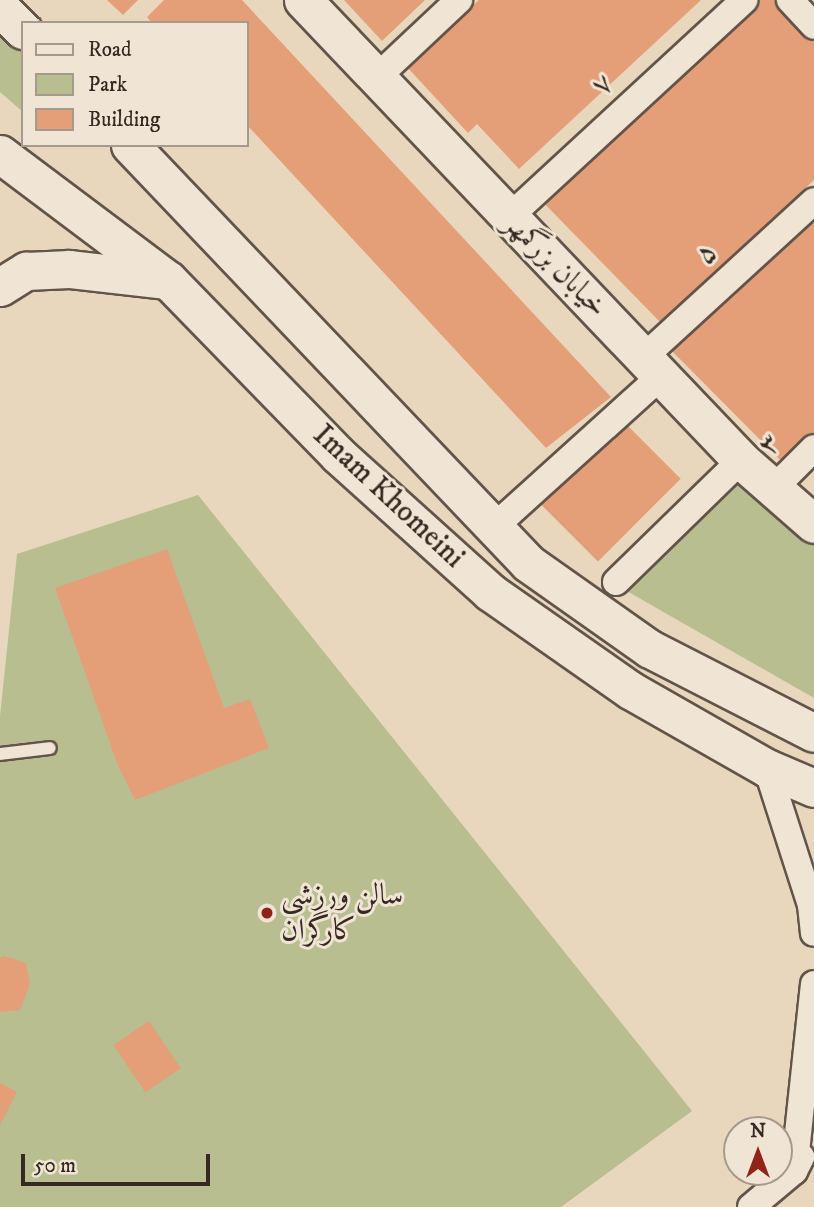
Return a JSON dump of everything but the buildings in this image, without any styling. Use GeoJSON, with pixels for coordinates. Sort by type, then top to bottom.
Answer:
{"type":"FeatureCollection","features":[{"type":"Feature","properties":{"kind":"main road","name":"خیابان بزرگمهر"},"geometry":{"type":"LineString","coordinates":[[303,0],[507,219],[653,366],[741,460],[772,490],[814,524]]}},
{"type":"Feature","properties":{"kind":"main road"},"geometry":{"type":"LineString","coordinates":[[0,8],[21,28]]}},
{"type":"Feature","properties":{"kind":"main road"},"geometry":{"type":"LineString","coordinates":[[0,147],[21,145]]}},
{"type":"Feature","properties":{"kind":"main road","name":"Imam Khomeini"},"geometry":{"type":"LineString","coordinates":[[132,147],[528,563],[650,649],[814,733]]}},
{"type":"Feature","properties":{"kind":"main road","name":"Imam Khomeini"},"geometry":{"type":"LineString","coordinates":[[0,154],[168,280],[338,455],[490,592],[630,690],[767,768],[814,789]]}},
{"type":"Feature","properties":{"kind":"main road"},"geometry":{"type":"LineString","coordinates":[[0,287],[26,271],[69,269],[168,280]]}},
{"type":"Feature","properties":{"kind":"street"},"geometry":{"type":"LineString","coordinates":[[376,78],[459,0]]}},
{"type":"Feature","properties":{"kind":"street","name":"۷"},"geometry":{"type":"LineString","coordinates":[[507,219],[744,0]]}},
{"type":"Feature","properties":{"kind":"street"},"geometry":{"type":"LineString","coordinates":[[790,0],[814,26]]}},
{"type":"Feature","properties":{"kind":"street","name":"۵"},"geometry":{"type":"LineString","coordinates":[[494,527],[814,201]]}},
{"type":"Feature","properties":{"kind":"street","name":"۳"},"geometry":{"type":"LineString","coordinates":[[772,490],[814,448]]}},
{"type":"Feature","properties":{"kind":"street"},"geometry":{"type":"LineString","coordinates":[[616,582],[741,460]]}},
{"type":"Feature","properties":{"kind":"street"},"geometry":{"type":"LineString","coordinates":[[767,768],[811,905],[814,933]]}},
{"type":"Feature","properties":{"kind":"street"},"geometry":{"type":"LineString","coordinates":[[804,1176],[814,984]]}},
{"type":"Feature","properties":{"kind":"street"},"geometry":{"type":"LineString","coordinates":[[751,1207],[804,1176],[814,1134]]}},
{"type":"Feature","properties":{"kind":"lane"},"geometry":{"type":"LineString","coordinates":[[0,754],[50,748]]}},
{"type":"Feature","properties":{"kind":"green space"},"geometry":{"type":"Polygon","coordinates":[[[0,20],[21,40],[21,110],[0,92],[0,20]]]}},
{"type":"Feature","properties":{"kind":"green space"},"geometry":{"type":"Polygon","coordinates":[[[740,478],[814,544],[814,698],[625,590],[740,478]]]}},
{"type":"Feature","properties":{"kind":"green space","name":"سالن ورزشی کارگران"},"geometry":{"type":"Polygon","coordinates":[[[198,495],[692,1111],[561,1207],[0,1207],[0,716],[17,554],[198,495]]]}},
{"type":"Feature","properties":{"kind":"place","name":"سالن ورزشی کارگران"},"geometry":{"type":"Point","coordinates":[267,913]}}]}
